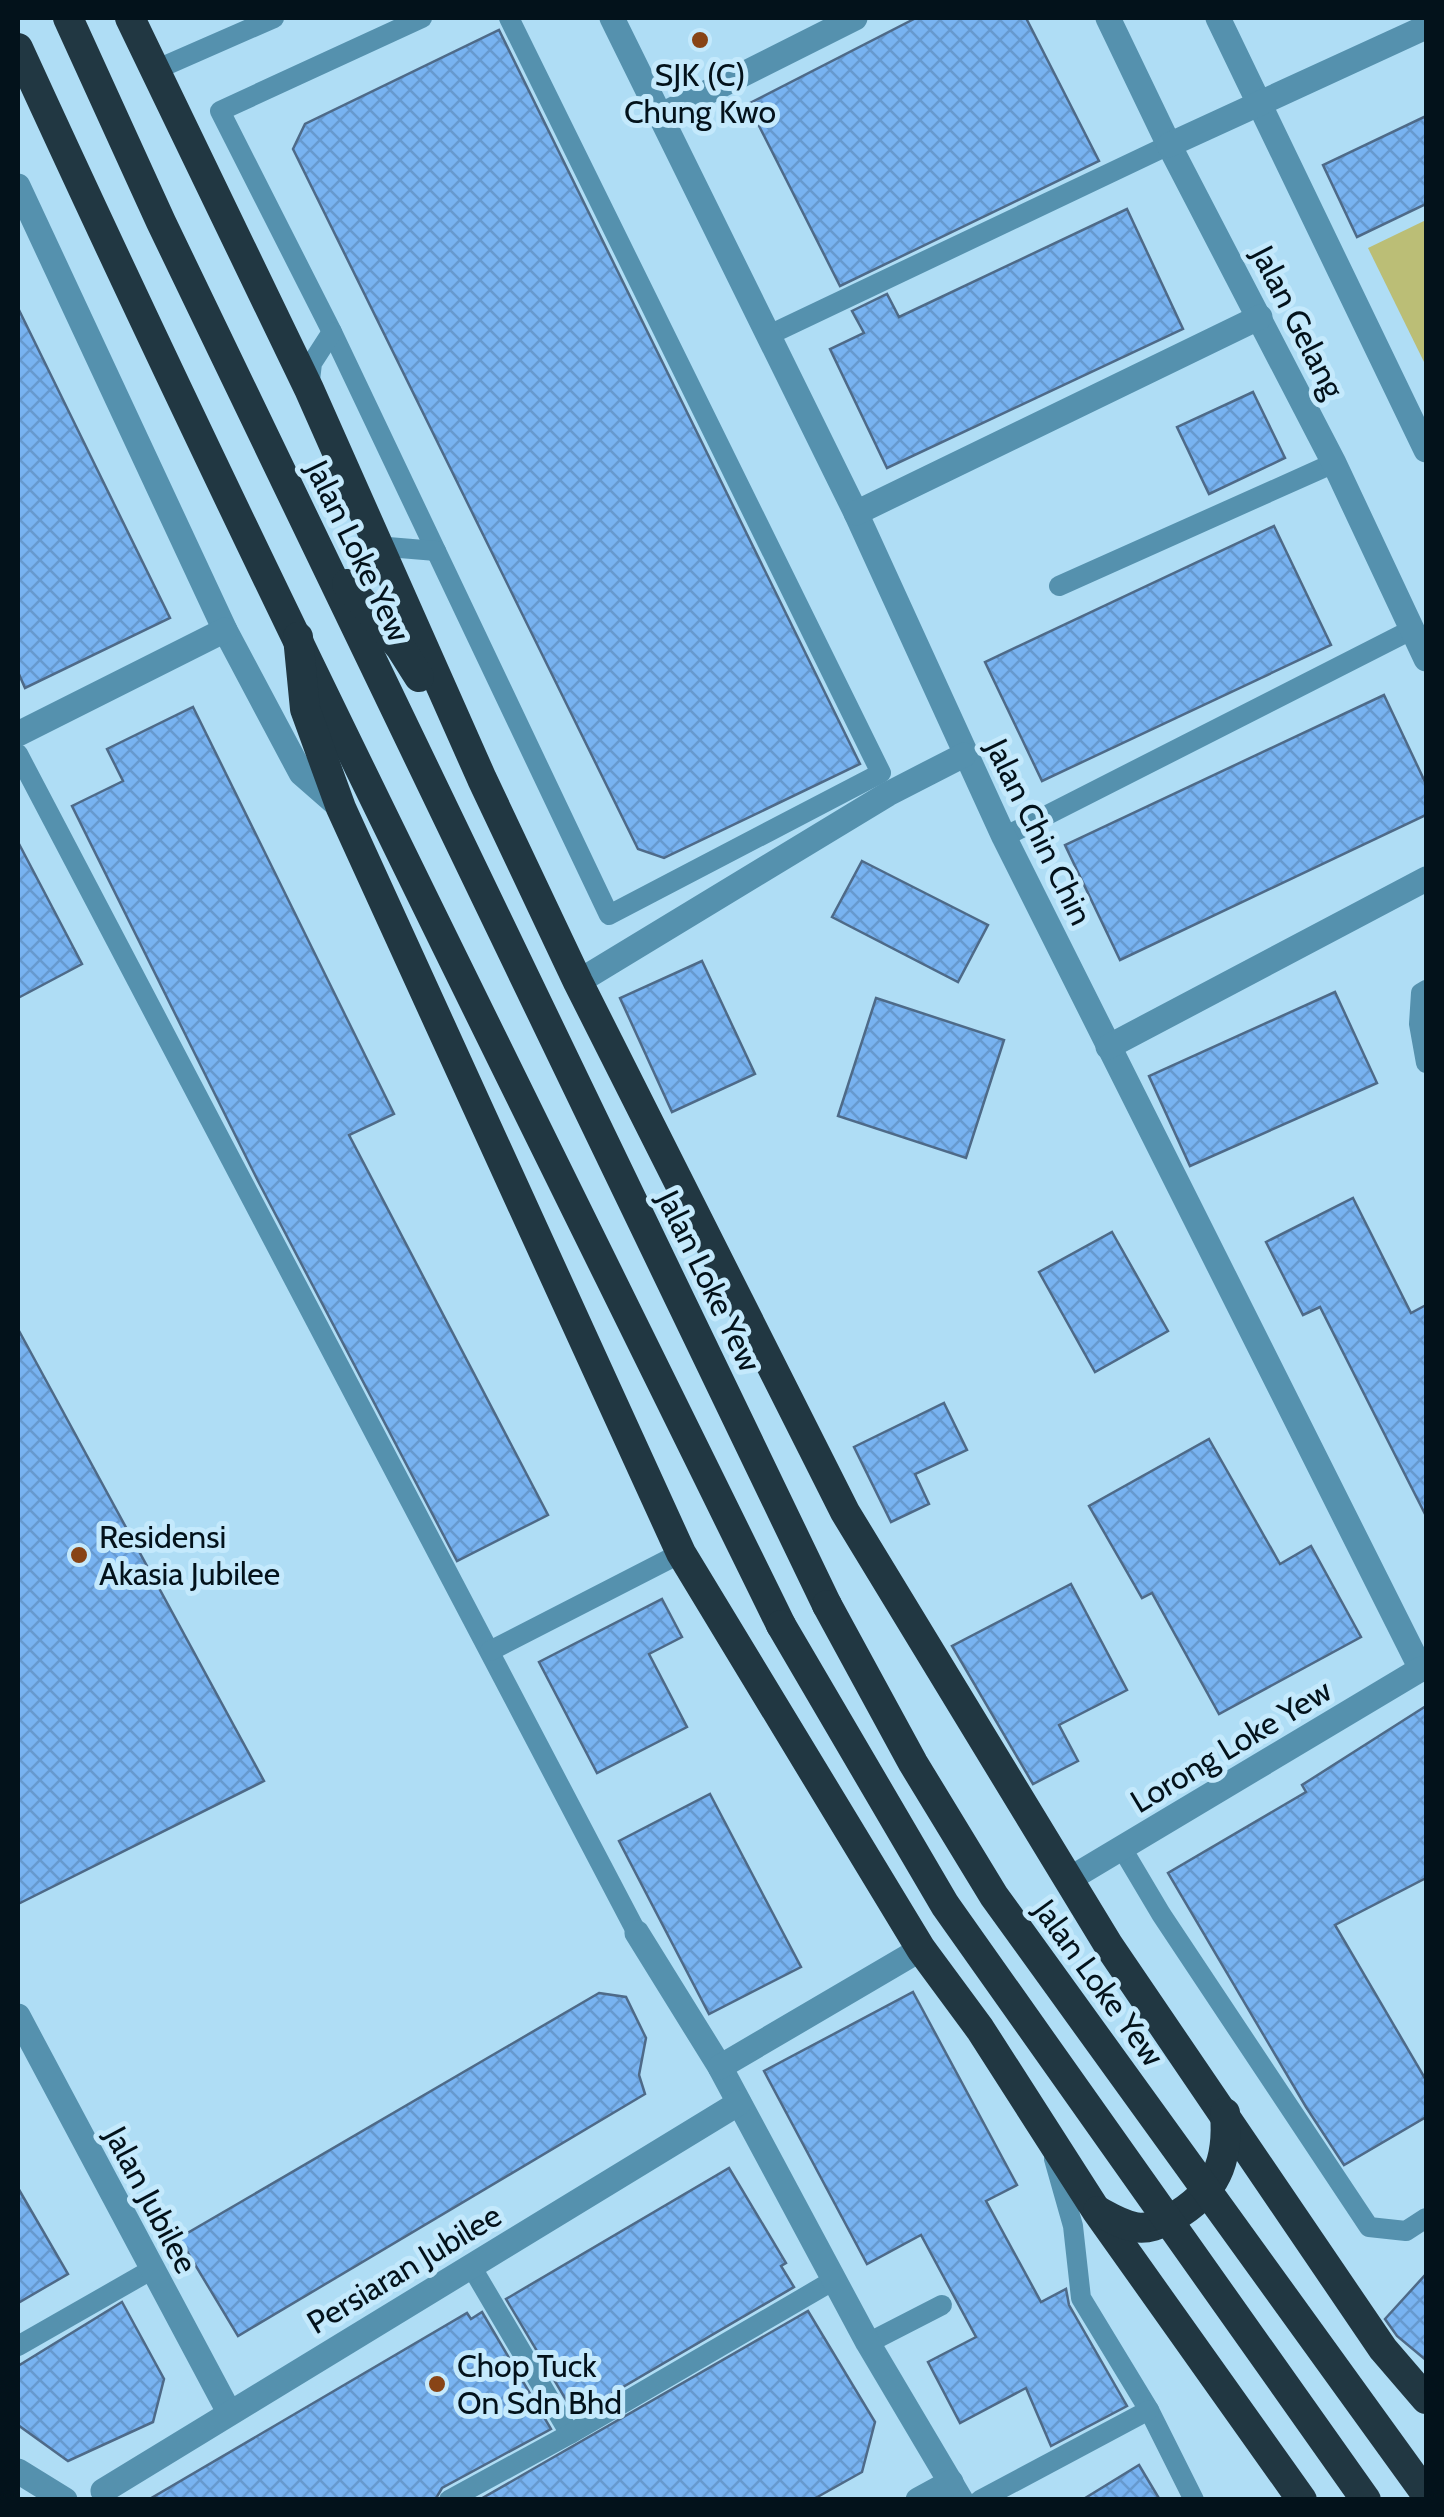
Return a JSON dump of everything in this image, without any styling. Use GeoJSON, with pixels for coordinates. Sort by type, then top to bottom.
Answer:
{"type":"FeatureCollection","features":[{"type":"Feature","properties":{"kind":"highway","name":"Jalan Loke Yew"},"geometry":{"type":"LineString","coordinates":[[68,18],[161,222],[827,1605],[914,1763],[994,1896],[1426,2494]]}},
{"type":"Feature","properties":{"kind":"highway"},"geometry":{"type":"LineString","coordinates":[[130,18],[309,389],[482,780],[578,982],[845,1512],[1109,1946],[1384,2349],[1426,2400]]}},
{"type":"Feature","properties":{"kind":"highway"},"geometry":{"type":"LineString","coordinates":[[18,48],[113,256],[781,1625],[944,1905],[1366,2500]]}},
{"type":"Feature","properties":{"kind":"highway"},"geometry":{"type":"LineString","coordinates":[[319,551],[400,647],[482,780]]}},
{"type":"Feature","properties":{"kind":"highway"},"geometry":{"type":"LineString","coordinates":[[298,637],[304,708],[341,808],[681,1553],[921,1948],[980,2029],[1096,2210],[1302,2500]]}},
{"type":"Feature","properties":{"kind":"highway"},"geometry":{"type":"LineString","coordinates":[[1096,2210],[1138,2228],[1167,2221],[1193,2206],[1206,2194],[1225,2155],[1225,2112]]}},
{"type":"Feature","properties":{"kind":"street","name":"Jalan Chin Chin"},"geometry":{"type":"LineString","coordinates":[[612,18],[856,513],[1004,837],[1424,1669]]}},
{"type":"Feature","properties":{"kind":"street"},"geometry":{"type":"LineString","coordinates":[[660,116],[855,18]]}},
{"type":"Feature","properties":{"kind":"street","name":"Jalan Gelang"},"geometry":{"type":"LineString","coordinates":[[1108,18],[1334,464],[1426,658]]}},
{"type":"Feature","properties":{"kind":"street","name":"Jalan Gelang"},"geometry":{"type":"LineString","coordinates":[[1218,18],[1426,450]]}},
{"type":"Feature","properties":{"kind":"street"},"geometry":{"type":"LineString","coordinates":[[1170,146],[1426,27]]}},
{"type":"Feature","properties":{"kind":"street"},"geometry":{"type":"LineString","coordinates":[[18,186],[225,630],[301,773],[341,808]]}},
{"type":"Feature","properties":{"kind":"street"},"geometry":{"type":"LineString","coordinates":[[856,513],[1260,317]]}},
{"type":"Feature","properties":{"kind":"street"},"geometry":{"type":"LineString","coordinates":[[18,734],[225,630]]}},
{"type":"Feature","properties":{"kind":"street"},"geometry":{"type":"LineString","coordinates":[[578,982],[888,794],[964,755]]}},
{"type":"Feature","properties":{"kind":"street"},"geometry":{"type":"LineString","coordinates":[[1108,1047],[1426,879]]}},
{"type":"Feature","properties":{"kind":"street","name":"Lorong Loke Yew"},"geometry":{"type":"LineString","coordinates":[[1068,1880],[1424,1669]]}},
{"type":"Feature","properties":{"kind":"street"},"geometry":{"type":"LineString","coordinates":[[637,1933],[720,2067],[868,2343],[956,2491],[918,2500]]}},
{"type":"Feature","properties":{"kind":"street"},"geometry":{"type":"LineString","coordinates":[[720,2067],[921,1948]]}},
{"type":"Feature","properties":{"kind":"street","name":"Jalan Jubilee"},"geometry":{"type":"LineString","coordinates":[[18,2016],[229,2412]]}},
{"type":"Feature","properties":{"kind":"street","name":"Persiaran Jubilee"},"geometry":{"type":"LineString","coordinates":[[103,2492],[739,2102]]}},
{"type":"Feature","properties":{"kind":"street"},"geometry":{"type":"LineString","coordinates":[[18,2471],[65,2500]]}},
{"type":"Feature","properties":{"kind":"lane"},"geometry":{"type":"LineString","coordinates":[[153,71],[274,18]]}},
{"type":"Feature","properties":{"kind":"lane"},"geometry":{"type":"LineString","coordinates":[[422,18],[220,111],[332,332],[609,915],[882,774],[510,18]]}},
{"type":"Feature","properties":{"kind":"lane"},"geometry":{"type":"LineString","coordinates":[[769,336],[1170,146]]}},
{"type":"Feature","properties":{"kind":"lane"},"geometry":{"type":"LineString","coordinates":[[309,389],[312,363],[332,332]]}},
{"type":"Feature","properties":{"kind":"lane"},"geometry":{"type":"LineString","coordinates":[[1060,586],[1334,464]]}},
{"type":"Feature","properties":{"kind":"lane"},"geometry":{"type":"LineString","coordinates":[[376,546],[436,551]]}},
{"type":"Feature","properties":{"kind":"lane"},"geometry":{"type":"LineString","coordinates":[[1004,837],[1412,629]]}},
{"type":"Feature","properties":{"kind":"lane"},"geometry":{"type":"LineString","coordinates":[[18,754],[637,1933]]}},
{"type":"Feature","properties":{"kind":"lane"},"geometry":{"type":"LineString","coordinates":[[1426,990],[1421,993],[1419,1024],[1426,1063]]}},
{"type":"Feature","properties":{"kind":"lane"},"geometry":{"type":"LineString","coordinates":[[490,1651],[681,1553]]}},
{"type":"Feature","properties":{"kind":"lane"},"geometry":{"type":"LineString","coordinates":[[1123,1850],[1161,1914],[1369,2227],[1406,2230],[1426,2218]]}},
{"type":"Feature","properties":{"kind":"lane"},"geometry":{"type":"LineString","coordinates":[[1045,2130],[1074,2226],[1082,2298],[1149,2410],[1194,2500]]}},
{"type":"Feature","properties":{"kind":"lane"},"geometry":{"type":"LineString","coordinates":[[471,2266],[570,2434]]}},
{"type":"Feature","properties":{"kind":"lane"},"geometry":{"type":"LineString","coordinates":[[18,2346],[151,2270]]}},
{"type":"Feature","properties":{"kind":"lane"},"geometry":{"type":"LineString","coordinates":[[448,2500],[570,2434],[834,2280]]}},
{"type":"Feature","properties":{"kind":"lane"},"geometry":{"type":"LineString","coordinates":[[868,2343],[942,2305]]}},
{"type":"Feature","properties":{"kind":"lane"},"geometry":{"type":"LineString","coordinates":[[980,2500],[1149,2410]]}},
{"type":"Feature","properties":{"kind":"green space"},"geometry":{"type":"Polygon","coordinates":[[[1426,220],[1426,366],[1368,248],[1426,220]]]}},
{"type":"Feature","properties":{"kind":"building"},"geometry":{"type":"Polygon","coordinates":[[[916,18],[1026,18],[1099,161],[840,286],[748,104],[916,18]]]}},
{"type":"Feature","properties":{"kind":"building"},"geometry":{"type":"Polygon","coordinates":[[[499,30],[860,764],[664,858],[638,849],[293,149],[305,124],[499,30]]]}},
{"type":"Feature","properties":{"kind":"building"},"geometry":{"type":"Polygon","coordinates":[[[1426,116],[1426,204],[1357,237],[1323,165],[1426,116]]]}},
{"type":"Feature","properties":{"kind":"building"},"geometry":{"type":"Polygon","coordinates":[[[1127,209],[1183,329],[887,468],[830,349],[864,333],[852,311],[887,294],[899,317],[1127,209]]]}},
{"type":"Feature","properties":{"kind":"building"},"geometry":{"type":"Polygon","coordinates":[[[18,308],[170,618],[25,688],[18,672],[18,308]]]}},
{"type":"Feature","properties":{"kind":"building"},"geometry":{"type":"Polygon","coordinates":[[[1253,392],[1285,458],[1209,494],[1177,427],[1253,392]]]}},
{"type":"Feature","properties":{"kind":"building"},"geometry":{"type":"Polygon","coordinates":[[[1274,526],[1331,645],[1042,781],[985,662],[1274,526]]]}},
{"type":"Feature","properties":{"kind":"building"},"geometry":{"type":"Polygon","coordinates":[[[1384,695],[1426,784],[1426,815],[1120,960],[1065,845],[1384,695]]]}},
{"type":"Feature","properties":{"kind":"building"},"geometry":{"type":"Polygon","coordinates":[[[193,707],[394,1114],[349,1135],[548,1515],[457,1561],[258,1181],[72,806],[123,781],[107,749],[193,707]]]}},
{"type":"Feature","properties":{"kind":"building"},"geometry":{"type":"Polygon","coordinates":[[[18,842],[82,964],[18,998],[18,842]]]}},
{"type":"Feature","properties":{"kind":"building"},"geometry":{"type":"Polygon","coordinates":[[[862,861],[988,925],[958,982],[832,917],[862,861]]]}},
{"type":"Feature","properties":{"kind":"building"},"geometry":{"type":"Polygon","coordinates":[[[702,961],[755,1074],[672,1112],[620,998],[702,961]]]}},
{"type":"Feature","properties":{"kind":"building"},"geometry":{"type":"Polygon","coordinates":[[[1335,992],[1377,1083],[1190,1166],[1149,1076],[1335,992]]]}},
{"type":"Feature","properties":{"kind":"building"},"geometry":{"type":"Polygon","coordinates":[[[876,998],[1004,1040],[966,1158],[838,1116],[876,998]]]}},
{"type":"Feature","properties":{"kind":"building"},"geometry":{"type":"Polygon","coordinates":[[[1353,1198],[1411,1313],[1426,1305],[1426,1516],[1320,1307],[1303,1315],[1266,1242],[1353,1198]]]}},
{"type":"Feature","properties":{"kind":"building"},"geometry":{"type":"Polygon","coordinates":[[[1112,1232],[1168,1331],[1095,1372],[1039,1272],[1112,1232]]]}},
{"type":"Feature","properties":{"kind":"building","name":"Residensi Akasia Jubilee"},"geometry":{"type":"Polygon","coordinates":[[[18,1329],[264,1781],[18,1904],[18,1329]]]}},
{"type":"Feature","properties":{"kind":"building"},"geometry":{"type":"Polygon","coordinates":[[[944,1403],[967,1450],[915,1474],[929,1504],[891,1522],[854,1447],[944,1403]]]}},
{"type":"Feature","properties":{"kind":"building"},"geometry":{"type":"Polygon","coordinates":[[[1209,1439],[1280,1564],[1311,1546],[1361,1637],[1219,1714],[1152,1593],[1142,1598],[1089,1506],[1209,1439]]]}},
{"type":"Feature","properties":{"kind":"building"},"geometry":{"type":"Polygon","coordinates":[[[1071,1584],[1127,1690],[1059,1725],[1078,1761],[1033,1784],[952,1646],[1071,1584]]]}},
{"type":"Feature","properties":{"kind":"building"},"geometry":{"type":"Polygon","coordinates":[[[662,1599],[682,1637],[649,1654],[687,1727],[597,1773],[539,1662],[662,1599]]]}},
{"type":"Feature","properties":{"kind":"building"},"geometry":{"type":"Polygon","coordinates":[[[1426,1706],[1426,1878],[1335,1925],[1426,2080],[1426,2117],[1344,2165],[1168,1873],[1306,1792],[1302,1785],[1426,1706]]]}},
{"type":"Feature","properties":{"kind":"building"},"geometry":{"type":"Polygon","coordinates":[[[710,1794],[801,1967],[709,2014],[619,1841],[710,1794]]]}},
{"type":"Feature","properties":{"kind":"building"},"geometry":{"type":"Polygon","coordinates":[[[913,1992],[1017,2185],[986,2201],[1041,2302],[1066,2289],[1069,2305],[1127,2406],[1051,2446],[1026,2388],[960,2423],[928,2362],[976,2337],[921,2235],[867,2264],[764,2071],[913,1992]]]}},
{"type":"Feature","properties":{"kind":"building"},"geometry":{"type":"Polygon","coordinates":[[[599,1993],[626,1997],[646,2038],[639,2075],[645,2094],[238,2336],[179,2238],[599,1993]]]}},
{"type":"Feature","properties":{"kind":"building"},"geometry":{"type":"Polygon","coordinates":[[[729,2168],[786,2263],[781,2266],[794,2287],[575,2415],[506,2299],[729,2168]]]}},
{"type":"Feature","properties":{"kind":"building"},"geometry":{"type":"Polygon","coordinates":[[[18,2188],[68,2274],[18,2303],[18,2188]]]}},
{"type":"Feature","properties":{"kind":"building"},"geometry":{"type":"Polygon","coordinates":[[[1426,2274],[1426,2360],[1397,2336],[1385,2319],[1426,2274]]]}},
{"type":"Feature","properties":{"kind":"building"},"geometry":{"type":"Polygon","coordinates":[[[122,2302],[164,2379],[153,2422],[68,2461],[18,2425],[18,2366],[122,2302]]]}},
{"type":"Feature","properties":{"kind":"building"},"geometry":{"type":"Polygon","coordinates":[[[808,2311],[875,2422],[862,2472],[812,2500],[479,2500],[808,2311]]]}},
{"type":"Feature","properties":{"kind":"building"},"geometry":{"type":"Polygon","coordinates":[[[482,2312],[551,2429],[442,2488],[435,2500],[148,2500],[467,2313],[471,2319],[482,2312]]]}},
{"type":"Feature","properties":{"kind":"building"},"geometry":{"type":"Polygon","coordinates":[[[1139,2465],[1160,2500],[1082,2500],[1139,2465]]]}},
{"type":"Feature","properties":{"kind":"place","name":"SJK (C) Chung Kwo"},"geometry":{"type":"Point","coordinates":[700,40]}},
{"type":"Feature","properties":{"kind":"place","name":"Residensi Akasia Jubilee"},"geometry":{"type":"Point","coordinates":[79,1555]}},
{"type":"Feature","properties":{"kind":"place","name":"Chop Tuck On Sdn Bhd"},"geometry":{"type":"Point","coordinates":[437,2384]}}]}
